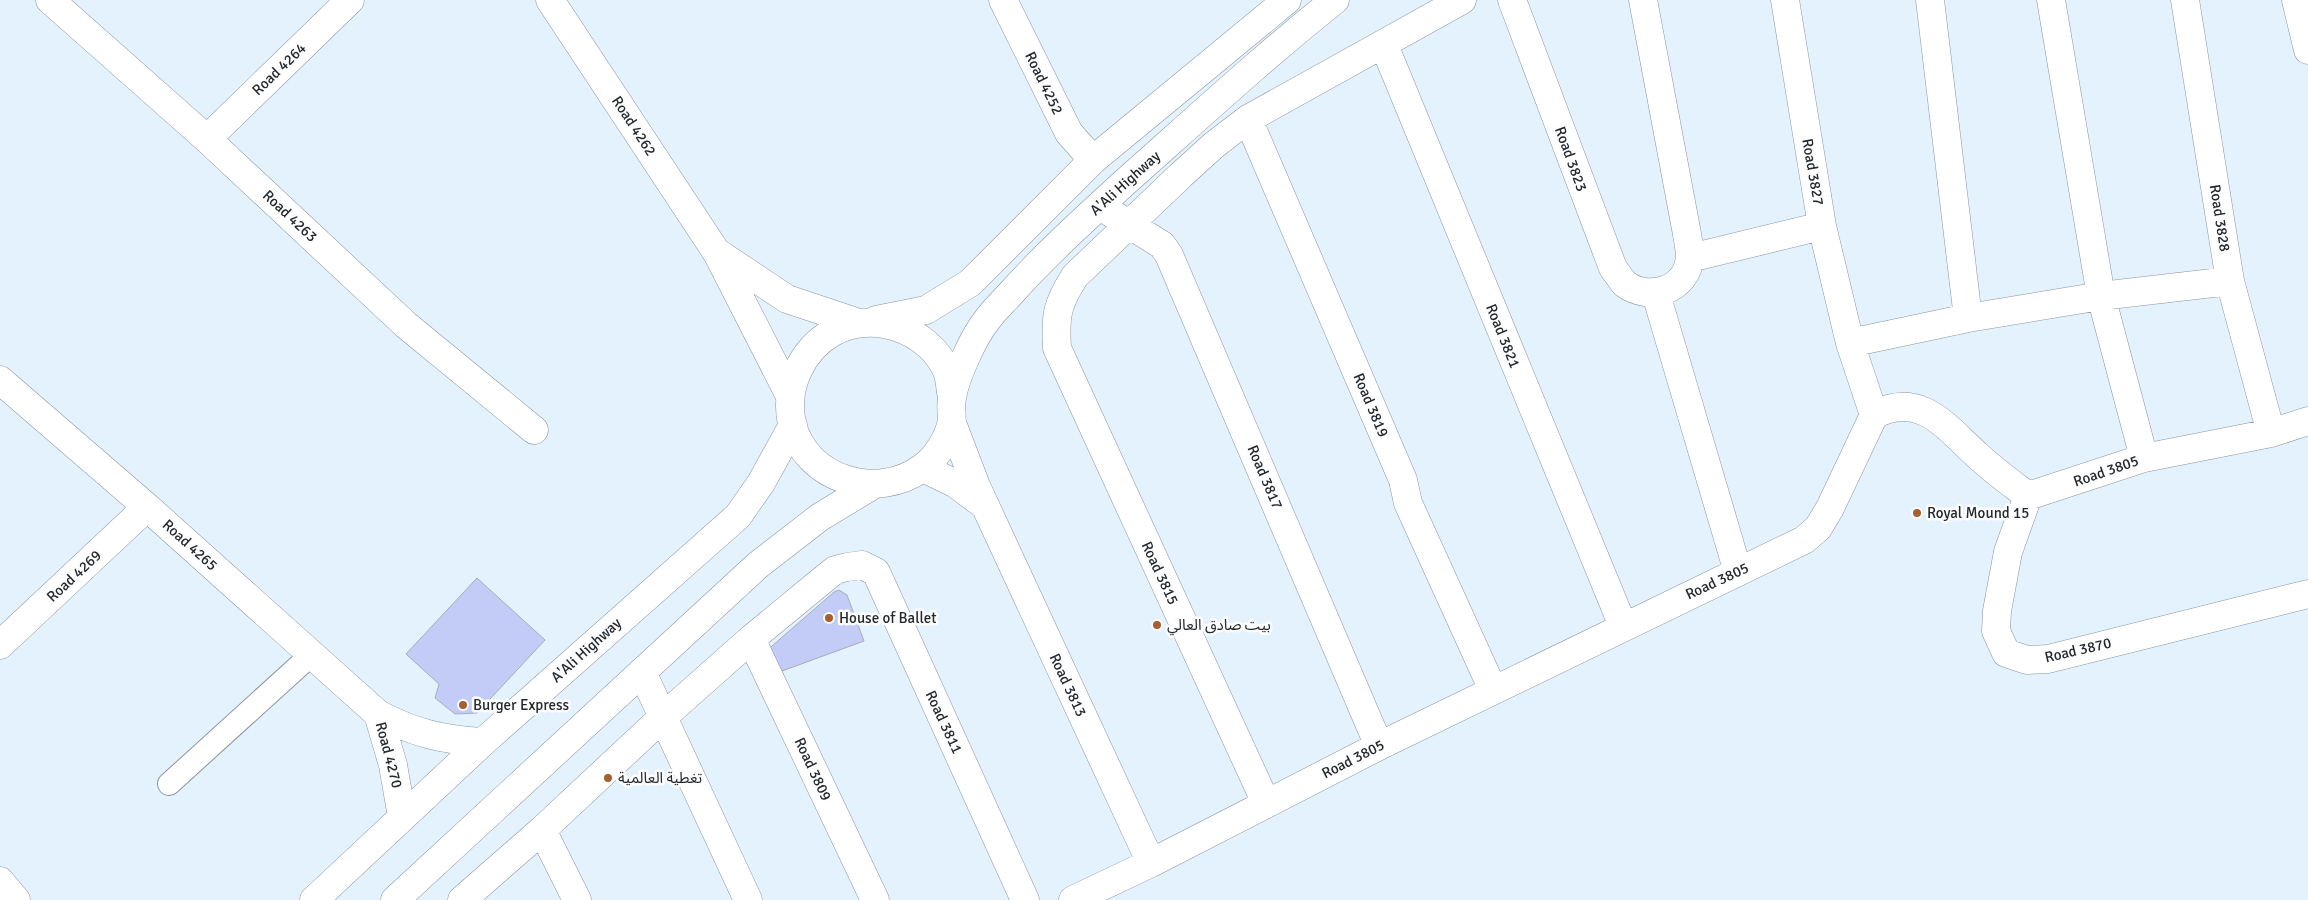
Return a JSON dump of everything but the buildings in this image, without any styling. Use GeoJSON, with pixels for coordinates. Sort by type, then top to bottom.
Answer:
{"type":"FeatureCollection","features":[{"type":"Feature","properties":{"kind":"street","name":"Road 4263"},"geometry":{"type":"LineString","coordinates":[[50,0],[207,139],[406,325],[534,430]]}},
{"type":"Feature","properties":{"kind":"street","name":"Road 4264"},"geometry":{"type":"LineString","coordinates":[[207,139],[350,0]]}},
{"type":"Feature","properties":{"kind":"street","name":"Road 4262"},"geometry":{"type":"LineString","coordinates":[[550,0],[717,253],[790,396]]}},
{"type":"Feature","properties":{"kind":"street","name":"Road 4252"},"geometry":{"type":"LineString","coordinates":[[1003,0],[1069,133],[1093,160]]}},
{"type":"Feature","properties":{"kind":"street"},"geometry":{"type":"LineString","coordinates":[[859,323],[887,324],[912,333],[933,349],[947,372],[952,410],[941,448],[923,468],[900,481],[873,485],[847,482],[822,469],[804,450],[792,425],[790,396],[797,371],[812,348],[834,331],[859,323],[926,310],[970,283],[1093,160],[1287,0]]}},
{"type":"Feature","properties":{"kind":"street","name":"A'Ali Highway"},"geometry":{"type":"LineString","coordinates":[[952,410],[966,358],[986,320],[1029,273],[1271,51],[1335,0]]}},
{"type":"Feature","properties":{"kind":"street","name":"Road 3815"},"geometry":{"type":"LineString","coordinates":[[1266,803],[1057,348],[1055,323],[1061,298],[1075,276],[1214,145],[1248,119],[1384,46],[1462,0]]}},
{"type":"Feature","properties":{"kind":"street","name":"Road 3823"},"geometry":{"type":"LineString","coordinates":[[1512,0],[1614,268],[1625,283],[1641,291],[1656,294]]}},
{"type":"Feature","properties":{"kind":"street"},"geometry":{"type":"LineString","coordinates":[[1643,0],[1688,234],[1690,258],[1686,270],[1678,281],[1668,290],[1656,294],[1738,572]]}},
{"type":"Feature","properties":{"kind":"street","name":"Road 3827"},"geometry":{"type":"LineString","coordinates":[[1785,0],[1822,226],[1850,343],[1874,415]]}},
{"type":"Feature","properties":{"kind":"street"},"geometry":{"type":"LineString","coordinates":[[2051,0],[2101,296],[2144,458]]}},
{"type":"Feature","properties":{"kind":"street","name":"Road 3828"},"geometry":{"type":"LineString","coordinates":[[2185,0],[2230,281],[2271,433]]}},
{"type":"Feature","properties":{"kind":"street"},"geometry":{"type":"LineString","coordinates":[[2296,0],[2308,50]]}},
{"type":"Feature","properties":{"kind":"street"},"geometry":{"type":"LineString","coordinates":[[1930,2],[1968,318]]}},
{"type":"Feature","properties":{"kind":"street","name":"Road 3821"},"geometry":{"type":"LineString","coordinates":[[1384,46],[1623,626]]}},
{"type":"Feature","properties":{"kind":"street","name":"Road 3819"},"geometry":{"type":"LineString","coordinates":[[1248,119],[1403,480],[1408,503],[1493,690]]}},
{"type":"Feature","properties":{"kind":"street","name":"Road 3817"},"geometry":{"type":"LineString","coordinates":[[1100,206],[1162,245],[1178,273],[1379,746]]}},
{"type":"Feature","properties":{"kind":"street"},"geometry":{"type":"LineString","coordinates":[[1690,258],[1822,226]]}},
{"type":"Feature","properties":{"kind":"street","name":"Road 4262"},"geometry":{"type":"LineString","coordinates":[[717,253],[787,300],[859,323]]}},
{"type":"Feature","properties":{"kind":"street"},"geometry":{"type":"LineString","coordinates":[[1850,343],[1968,318],[2101,296],[2230,281]]}},
{"type":"Feature","properties":{"kind":"street","name":"Road 4265"},"geometry":{"type":"LineString","coordinates":[[0,380],[147,507],[378,714]]}},
{"type":"Feature","properties":{"kind":"street"},"geometry":{"type":"LineString","coordinates":[[1874,415],[1886,408],[1901,406],[1920,409],[1938,418],[1978,456],[2028,496]]}},
{"type":"Feature","properties":{"kind":"street","name":"Road 3813"},"geometry":{"type":"LineString","coordinates":[[952,410],[986,506],[1151,863]]}},
{"type":"Feature","properties":{"kind":"street","name":"Road 3805"},"geometry":{"type":"LineString","coordinates":[[1072,900],[1151,863],[1379,746],[1623,626],[1804,540],[1818,528],[1830,508],[1874,415]]}},
{"type":"Feature","properties":{"kind":"street","name":"Road 3805"},"geometry":{"type":"LineString","coordinates":[[2028,496],[2144,458],[2271,433],[2308,421]]}},
{"type":"Feature","properties":{"kind":"street","name":"A'Ali Highway"},"geometry":{"type":"LineString","coordinates":[[314,900],[483,742],[738,516],[762,483],[792,425]]}},
{"type":"Feature","properties":{"kind":"street","name":"Road 3813"},"geometry":{"type":"LineString","coordinates":[[923,468],[956,484],[986,506]]}},
{"type":"Feature","properties":{"kind":"street"},"geometry":{"type":"LineString","coordinates":[[394,900],[758,565],[820,517],[873,485]]}},
{"type":"Feature","properties":{"kind":"street","name":"Road 3870"},"geometry":{"type":"LineString","coordinates":[[2028,496],[2008,552],[1997,611],[1996,631],[2006,653],[2027,660],[2048,659],[2308,594]]}},
{"type":"Feature","properties":{"kind":"street","name":"Road 4269"},"geometry":{"type":"LineString","coordinates":[[0,645],[147,507]]}},
{"type":"Feature","properties":{"kind":"street","name":"Road 3811"},"geometry":{"type":"LineString","coordinates":[[751,639],[829,574],[847,567],[862,565],[876,572],[1025,900]]}},
{"type":"Feature","properties":{"kind":"street"},"geometry":{"type":"LineString","coordinates":[[462,900],[542,830],[663,717],[751,639]]}},
{"type":"Feature","properties":{"kind":"street","name":"Road 3809"},"geometry":{"type":"LineString","coordinates":[[751,639],[875,900]]}},
{"type":"Feature","properties":{"kind":"street"},"geometry":{"type":"LineString","coordinates":[[642,672],[748,900]]}},
{"type":"Feature","properties":{"kind":"street","name":"Road 4270"},"geometry":{"type":"LineString","coordinates":[[378,714],[402,727],[428,736],[456,741],[483,742]]}},
{"type":"Feature","properties":{"kind":"street","name":"Road 4270"},"geometry":{"type":"LineString","coordinates":[[378,714],[393,765],[402,817]]}},
{"type":"Feature","properties":{"kind":"street"},"geometry":{"type":"LineString","coordinates":[[542,830],[577,900]]}},
{"type":"Feature","properties":{"kind":"street"},"geometry":{"type":"LineString","coordinates":[[0,881],[16,900]]}},
{"type":"Feature","properties":{"kind":"lane"},"geometry":{"type":"LineString","coordinates":[[169,784],[312,655]]}},
{"type":"Feature","properties":{"kind":"place","name":"Royal Mound 15"},"geometry":{"type":"Point","coordinates":[1917,513]}},
{"type":"Feature","properties":{"kind":"place","name":"House of Ballet"},"geometry":{"type":"Point","coordinates":[829,618]}},
{"type":"Feature","properties":{"kind":"place","name":"بيت صادق العالي"},"geometry":{"type":"Point","coordinates":[1157,625]}},
{"type":"Feature","properties":{"kind":"place","name":"Burger Express"},"geometry":{"type":"Point","coordinates":[463,705]}},
{"type":"Feature","properties":{"kind":"place","name":"تغطية العالمية"},"geometry":{"type":"Point","coordinates":[608,778]}}]}
